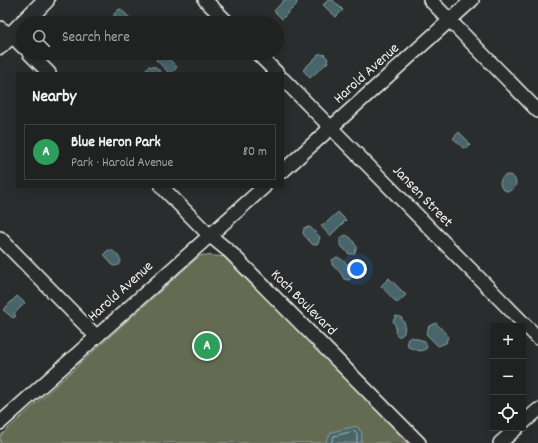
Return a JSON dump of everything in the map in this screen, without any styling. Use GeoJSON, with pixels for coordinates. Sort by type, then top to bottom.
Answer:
{"type":"FeatureCollection","features":[{"type":"Feature","properties":{"kind":"street"},"geometry":{"type":"LineString","coordinates":[[30,16],[46,0]]}},
{"type":"Feature","properties":{"kind":"street"},"geometry":{"type":"LineString","coordinates":[[205,0],[221,16]]}},
{"type":"Feature","properties":{"kind":"street"},"geometry":{"type":"LineString","coordinates":[[430,0],[538,111]]}},
{"type":"Feature","properties":{"kind":"street","name":"Harold Avenue"},"geometry":{"type":"LineString","coordinates":[[284,170],[472,0]]}},
{"type":"Feature","properties":{"kind":"street"},"geometry":{"type":"LineString","coordinates":[[16,28],[4,37],[16,43]]}},
{"type":"Feature","properties":{"kind":"street"},"geometry":{"type":"LineString","coordinates":[[36,60],[48,72]]}},
{"type":"Feature","properties":{"kind":"street"},"geometry":{"type":"LineString","coordinates":[[265,60],[276,72]]}},
{"type":"Feature","properties":{"kind":"street","name":"Jansen Street"},"geometry":{"type":"LineString","coordinates":[[284,80],[538,338]]}},
{"type":"Feature","properties":{"kind":"street","name":"Koch Boulevard"},"geometry":{"type":"LineString","coordinates":[[163,188],[210,235],[230,252],[419,443]]}},
{"type":"Feature","properties":{"kind":"street","name":"Harold Avenue"},"geometry":{"type":"LineString","coordinates":[[0,423],[263,188]]}},
{"type":"Feature","properties":{"kind":"street"},"geometry":{"type":"LineString","coordinates":[[0,238],[96,336]]}},
{"type":"Feature","properties":{"kind":"street"},"geometry":{"type":"LineString","coordinates":[[526,420],[538,410]]}},
{"type":"Feature","properties":{"kind":"street"},"geometry":{"type":"LineString","coordinates":[[500,443],[514,431]]}},
{"type":"Feature","properties":{"kind":"green space"},"geometry":{"type":"Polygon","coordinates":[[[203,255],[228,257],[410,443],[0,443],[0,436],[198,257],[203,255]]]}},
{"type":"Feature","properties":{"kind":"water"},"geometry":{"type":"Polygon","coordinates":[[[284,0],[296,0],[297,4],[284,17],[279,16],[274,11],[284,0]]]}},
{"type":"Feature","properties":{"kind":"water"},"geometry":{"type":"Polygon","coordinates":[[[328,0],[333,0],[343,10],[336,17],[323,5],[328,0]]]}},
{"type":"Feature","properties":{"kind":"water"},"geometry":{"type":"Polygon","coordinates":[[[121,9],[128,16],[114,16],[118,10],[121,9]]]}},
{"type":"Feature","properties":{"kind":"water"},"geometry":{"type":"Polygon","coordinates":[[[320,53],[322,55],[324,54],[328,59],[328,62],[310,78],[303,70],[320,53]]]}},
{"type":"Feature","properties":{"kind":"water"},"geometry":{"type":"Polygon","coordinates":[[[156,60],[170,60],[177,67],[173,72],[168,72],[156,60]]]}},
{"type":"Feature","properties":{"kind":"water"},"geometry":{"type":"Polygon","coordinates":[[[149,66],[156,67],[161,72],[147,72],[146,69],[149,66]]]}},
{"type":"Feature","properties":{"kind":"water"},"geometry":{"type":"Polygon","coordinates":[[[459,132],[469,142],[468,144],[470,145],[467,149],[465,147],[463,148],[453,138],[459,132]]]}},
{"type":"Feature","properties":{"kind":"water"},"geometry":{"type":"Polygon","coordinates":[[[508,175],[515,180],[516,183],[511,190],[508,191],[501,186],[500,183],[505,176],[508,175]]]}},
{"type":"Feature","properties":{"kind":"water"},"geometry":{"type":"Polygon","coordinates":[[[338,212],[346,220],[330,236],[321,226],[338,212]]]}},
{"type":"Feature","properties":{"kind":"water"},"geometry":{"type":"Polygon","coordinates":[[[310,227],[320,237],[318,244],[313,245],[303,234],[304,228],[310,227]]]}},
{"type":"Feature","properties":{"kind":"water"},"geometry":{"type":"Polygon","coordinates":[[[346,235],[351,238],[357,247],[354,254],[349,254],[340,245],[340,238],[346,235]]]}},
{"type":"Feature","properties":{"kind":"water"},"geometry":{"type":"Polygon","coordinates":[[[108,250],[114,252],[118,256],[121,262],[119,265],[113,266],[104,254],[108,250]]]}},
{"type":"Feature","properties":{"kind":"water"},"geometry":{"type":"Polygon","coordinates":[[[337,257],[347,264],[352,270],[354,275],[349,280],[344,279],[340,272],[332,265],[332,260],[337,257]]]}},
{"type":"Feature","properties":{"kind":"water"},"geometry":{"type":"Polygon","coordinates":[[[389,278],[406,295],[397,303],[381,286],[389,278]]]}},
{"type":"Feature","properties":{"kind":"water"},"geometry":{"type":"Polygon","coordinates":[[[17,296],[25,303],[14,314],[16,316],[13,318],[3,310],[17,296]]]}},
{"type":"Feature","properties":{"kind":"water"},"geometry":{"type":"Polygon","coordinates":[[[396,316],[401,317],[405,324],[404,333],[401,336],[398,336],[395,332],[396,327],[393,321],[396,316]]]}},
{"type":"Feature","properties":{"kind":"water"},"geometry":{"type":"Polygon","coordinates":[[[436,323],[448,336],[446,343],[438,346],[426,334],[429,326],[436,323]]]}},
{"type":"Feature","properties":{"kind":"water"},"geometry":{"type":"Polygon","coordinates":[[[411,337],[425,341],[427,346],[426,349],[420,351],[408,347],[407,340],[411,337]]]}},
{"type":"Feature","properties":{"kind":"water"},"geometry":{"type":"Polygon","coordinates":[[[357,426],[362,433],[361,443],[327,443],[326,440],[332,432],[357,426]]]}},
{"type":"Feature","properties":{"kind":"place","name":"Blue Heron Park"},"geometry":{"type":"Point","coordinates":[207,346]}}]}
